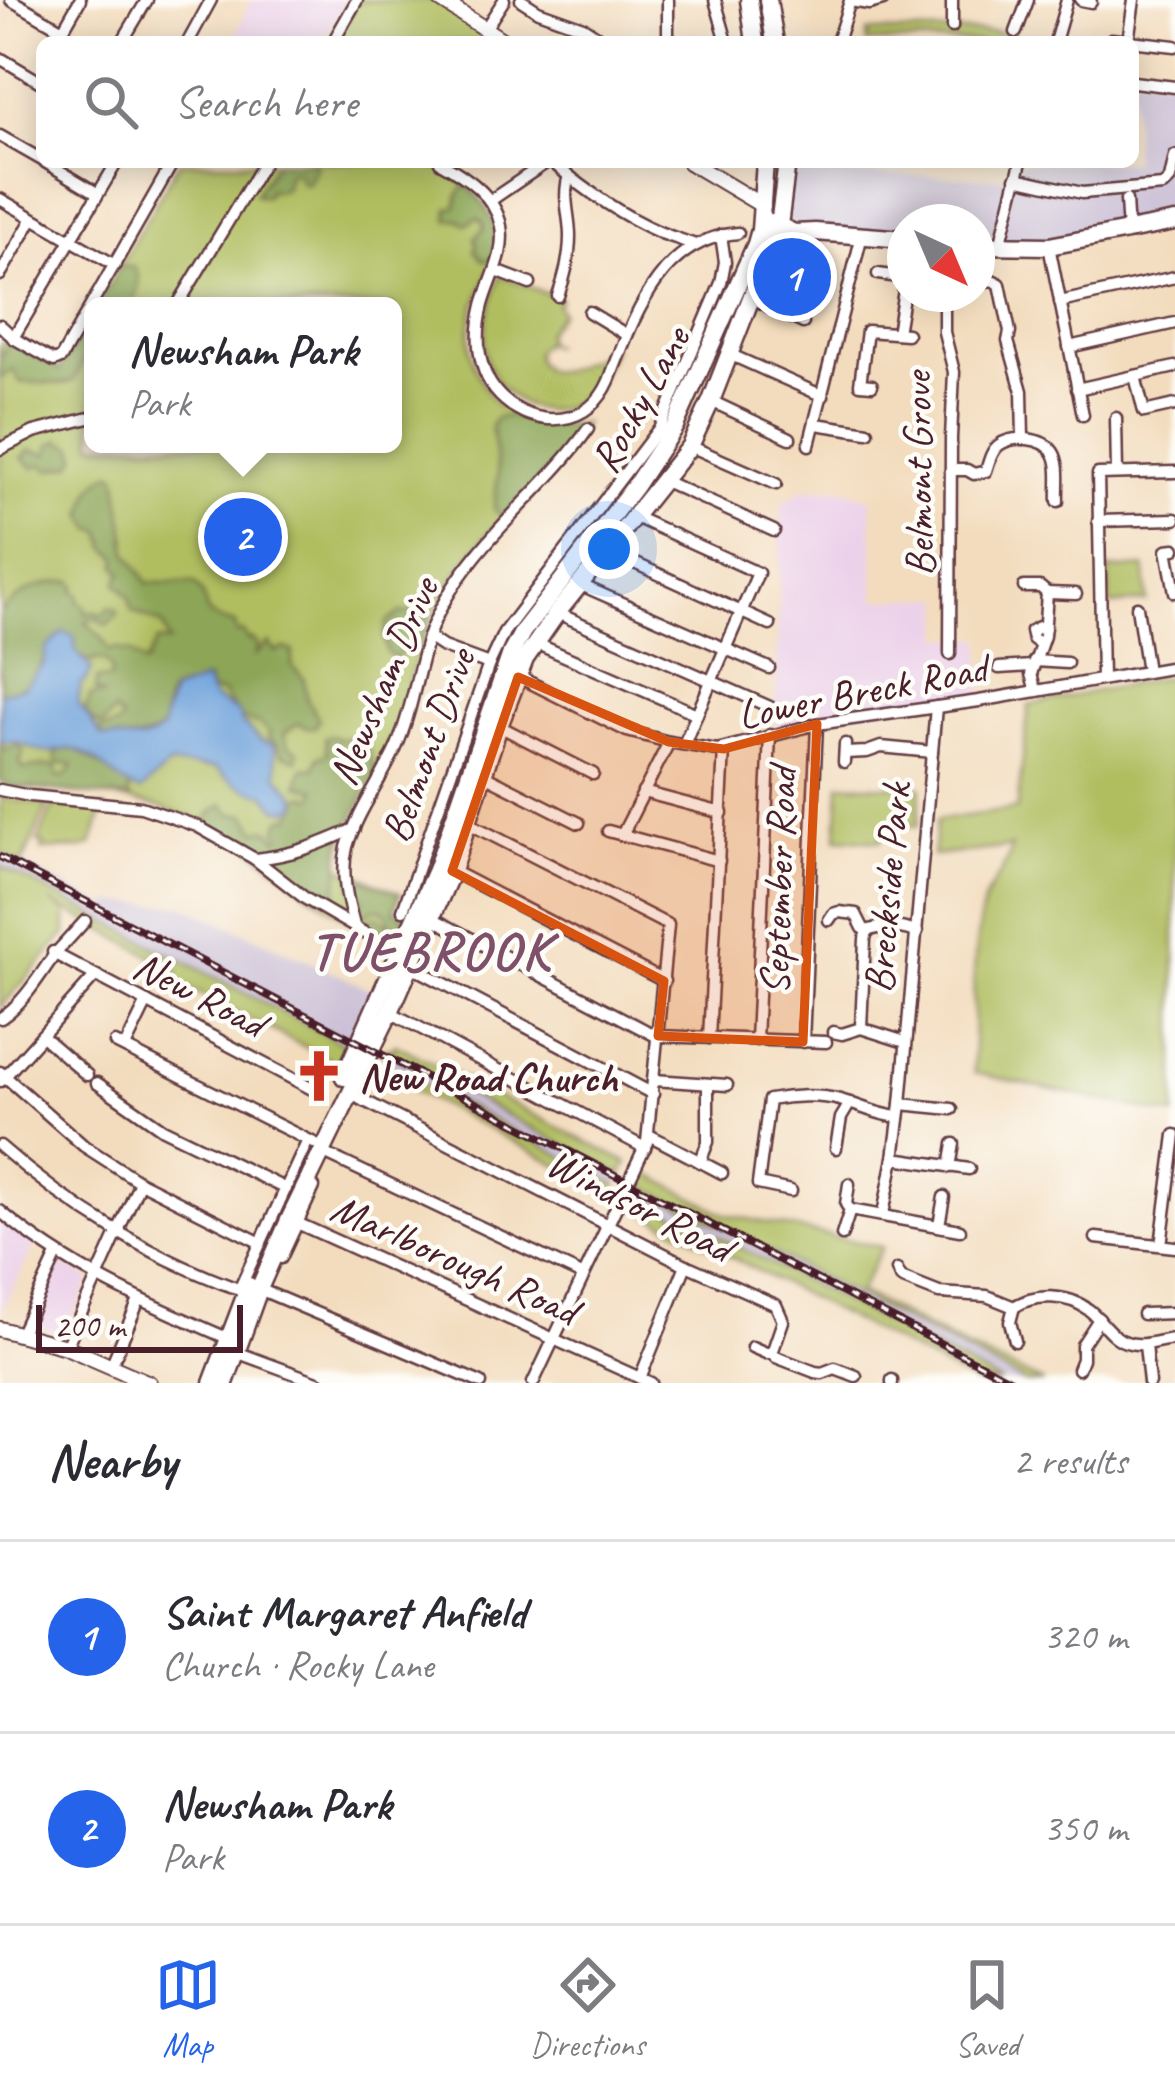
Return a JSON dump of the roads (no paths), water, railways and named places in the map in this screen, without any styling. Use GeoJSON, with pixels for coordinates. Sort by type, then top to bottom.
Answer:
{"type":"FeatureCollection","features":[{"type":"Feature","properties":{"kind":"highway"},"geometry":{"type":"LineString","coordinates":[[749,0],[754,36]]}},
{"type":"Feature","properties":{"kind":"highway"},"geometry":{"type":"LineString","coordinates":[[769,0],[774,36]]}},
{"type":"Feature","properties":{"kind":"highway"},"geometry":{"type":"LineString","coordinates":[[766,168],[770,216]]}},
{"type":"Feature","properties":{"kind":"highway"},"geometry":{"type":"LineString","coordinates":[[770,216],[785,168]]}},
{"type":"Feature","properties":{"kind":"highway"},"geometry":{"type":"LineString","coordinates":[[770,216],[815,232],[887,237]]}},
{"type":"Feature","properties":{"kind":"highway","name":"Rocky Lane"},"geometry":{"type":"LineString","coordinates":[[503,670],[535,644],[690,446],[752,298],[770,216]]}},
{"type":"Feature","properties":{"kind":"highway","name":"Rocky Lane"},"geometry":{"type":"LineString","coordinates":[[503,670],[523,632],[675,426],[770,216]]}},
{"type":"Feature","properties":{"kind":"highway"},"geometry":{"type":"LineString","coordinates":[[995,246],[1049,246],[1175,222]]}},
{"type":"Feature","properties":{"kind":"highway"},"geometry":{"type":"LineString","coordinates":[[212,1383],[405,960],[432,918],[452,871],[499,726],[503,670]]}},
{"type":"Feature","properties":{"kind":"highway"},"geometry":{"type":"LineString","coordinates":[[318,1146],[390,1012],[418,913],[503,670]]}},
{"type":"Feature","properties":{"kind":"highway"},"geometry":{"type":"LineString","coordinates":[[225,1383],[232,1345]]}},
{"type":"Feature","properties":{"kind":"main road"},"geometry":{"type":"LineString","coordinates":[[440,0],[496,36]]}},
{"type":"Feature","properties":{"kind":"main road"},"geometry":{"type":"LineString","coordinates":[[698,168],[770,216]]}},
{"type":"Feature","properties":{"kind":"main road"},"geometry":{"type":"LineString","coordinates":[[0,1329],[66,1347],[149,1383]]}},
{"type":"Feature","properties":{"kind":"street"},"geometry":{"type":"LineString","coordinates":[[11,0],[60,36],[80,0]]}},
{"type":"Feature","properties":{"kind":"street"},"geometry":{"type":"LineString","coordinates":[[125,36],[146,0]]}},
{"type":"Feature","properties":{"kind":"street"},"geometry":{"type":"LineString","coordinates":[[191,36],[211,0]]}},
{"type":"Feature","properties":{"kind":"street"},"geometry":{"type":"LineString","coordinates":[[336,36],[357,0]]}},
{"type":"Feature","properties":{"kind":"street"},"geometry":{"type":"LineString","coordinates":[[485,29],[504,0]]}},
{"type":"Feature","properties":{"kind":"street"},"geometry":{"type":"LineString","coordinates":[[521,0],[596,36]]}},
{"type":"Feature","properties":{"kind":"street"},"geometry":{"type":"LineString","coordinates":[[668,0],[668,36]]}},
{"type":"Feature","properties":{"kind":"street"},"geometry":{"type":"LineString","coordinates":[[715,0],[725,36]]}},
{"type":"Feature","properties":{"kind":"street"},"geometry":{"type":"LineString","coordinates":[[839,36],[848,1],[884,0]]}},
{"type":"Feature","properties":{"kind":"street"},"geometry":{"type":"LineString","coordinates":[[952,0],[952,27]]}},
{"type":"Feature","properties":{"kind":"street"},"geometry":{"type":"LineString","coordinates":[[1013,29],[1028,0]]}},
{"type":"Feature","properties":{"kind":"street"},"geometry":{"type":"LineString","coordinates":[[1057,36],[1066,0]]}},
{"type":"Feature","properties":{"kind":"street"},"geometry":{"type":"LineString","coordinates":[[1129,36],[1134,0]]}},
{"type":"Feature","properties":{"kind":"street"},"geometry":{"type":"LineString","coordinates":[[1139,42],[1175,46]]}},
{"type":"Feature","properties":{"kind":"street"},"geometry":{"type":"LineString","coordinates":[[0,58],[36,79]]}},
{"type":"Feature","properties":{"kind":"street"},"geometry":{"type":"LineString","coordinates":[[1139,83],[1175,87]]}},
{"type":"Feature","properties":{"kind":"street"},"geometry":{"type":"LineString","coordinates":[[0,136],[36,157]]}},
{"type":"Feature","properties":{"kind":"street"},"geometry":{"type":"LineString","coordinates":[[1016,178],[1082,193],[1163,186],[1171,179],[1175,156]]}},
{"type":"Feature","properties":{"kind":"street"},"geometry":{"type":"LineString","coordinates":[[55,168],[98,193]]}},
{"type":"Feature","properties":{"kind":"street"},"geometry":{"type":"LineString","coordinates":[[14,338],[113,168]]}},
{"type":"Feature","properties":{"kind":"street"},"geometry":{"type":"LineString","coordinates":[[96,297],[170,168]]}},
{"type":"Feature","properties":{"kind":"street"},"geometry":{"type":"LineString","coordinates":[[182,297],[260,168]]}},
{"type":"Feature","properties":{"kind":"street"},"geometry":{"type":"LineString","coordinates":[[450,168],[490,200],[501,224],[501,252],[476,343],[482,369],[495,392],[528,416],[562,419],[581,413],[604,392],[640,305],[659,277],[706,238],[738,233]]}},
{"type":"Feature","properties":{"kind":"street"},"geometry":{"type":"LineString","coordinates":[[490,200],[540,168]]}},
{"type":"Feature","properties":{"kind":"street"},"geometry":{"type":"LineString","coordinates":[[557,168],[602,200],[695,245]]}},
{"type":"Feature","properties":{"kind":"street"},"geometry":{"type":"LineString","coordinates":[[1000,246],[1019,168]]}},
{"type":"Feature","properties":{"kind":"street"},"geometry":{"type":"LineString","coordinates":[[558,296],[569,251],[564,190],[568,176]]}},
{"type":"Feature","properties":{"kind":"street"},"geometry":{"type":"LineString","coordinates":[[0,199],[115,265]]}},
{"type":"Feature","properties":{"kind":"street"},"geometry":{"type":"LineString","coordinates":[[1126,200],[1128,233]]}},
{"type":"Feature","properties":{"kind":"street"},"geometry":{"type":"LineString","coordinates":[[0,275],[33,218]]}},
{"type":"Feature","properties":{"kind":"street","name":"Belmont Drive"},"geometry":{"type":"LineString","coordinates":[[403,910],[503,670],[504,632],[660,427],[721,283],[725,262],[721,235]]}},
{"type":"Feature","properties":{"kind":"street"},"geometry":{"type":"LineString","coordinates":[[809,445],[862,235]]}},
{"type":"Feature","properties":{"kind":"street"},"geometry":{"type":"LineString","coordinates":[[1049,246],[1083,416]]}},
{"type":"Feature","properties":{"kind":"street"},"geometry":{"type":"LineString","coordinates":[[496,271],[530,284]]}},
{"type":"Feature","properties":{"kind":"street"},"geometry":{"type":"LineString","coordinates":[[878,274],[887,276]]}},
{"type":"Feature","properties":{"kind":"street"},"geometry":{"type":"LineString","coordinates":[[1060,302],[1175,277]]}},
{"type":"Feature","properties":{"kind":"street"},"geometry":{"type":"LineString","coordinates":[[995,282],[1000,284],[1008,341],[1022,391],[1023,439]]}},
{"type":"Feature","properties":{"kind":"street"},"geometry":{"type":"LineString","coordinates":[[752,298],[803,323]]}},
{"type":"Feature","properties":{"kind":"street"},"geometry":{"type":"LineString","coordinates":[[589,312],[627,335]]}},
{"type":"Feature","properties":{"kind":"street"},"geometry":{"type":"LineString","coordinates":[[872,386],[860,384],[867,331],[902,333],[903,312]]}},
{"type":"Feature","properties":{"kind":"street","name":"Belmont Grove"},"geometry":{"type":"LineString","coordinates":[[944,312],[954,372],[950,654]]}},
{"type":"Feature","properties":{"kind":"street"},"geometry":{"type":"LineString","coordinates":[[0,325],[14,338],[58,361],[84,317]]}},
{"type":"Feature","properties":{"kind":"street"},"geometry":{"type":"LineString","coordinates":[[1069,347],[1175,323]]}},
{"type":"Feature","properties":{"kind":"street"},"geometry":{"type":"LineString","coordinates":[[729,354],[823,396]]}},
{"type":"Feature","properties":{"kind":"street"},"geometry":{"type":"LineString","coordinates":[[1077,389],[1175,367]]}},
{"type":"Feature","properties":{"kind":"street"},"geometry":{"type":"LineString","coordinates":[[1136,376],[1144,412],[1175,405]]}},
{"type":"Feature","properties":{"kind":"street"},"geometry":{"type":"LineString","coordinates":[[711,401],[790,438]]}},
{"type":"Feature","properties":{"kind":"street"},"geometry":{"type":"LineString","coordinates":[[1116,418],[1117,472]]}},
{"type":"Feature","properties":{"kind":"street"},"geometry":{"type":"LineString","coordinates":[[0,449],[34,432],[84,419]]}},
{"type":"Feature","properties":{"kind":"street"},"geometry":{"type":"LineString","coordinates":[[815,424],[868,432]]}},
{"type":"Feature","properties":{"kind":"street","name":"Newsham Drive"},"geometry":{"type":"LineString","coordinates":[[355,929],[344,870],[347,849],[402,733],[428,637],[472,560],[567,459],[588,429]]}},
{"type":"Feature","properties":{"kind":"street"},"geometry":{"type":"LineString","coordinates":[[951,470],[979,474],[986,471],[1003,442],[1042,442],[1057,460],[1058,501]]}},
{"type":"Feature","properties":{"kind":"street"},"geometry":{"type":"LineString","coordinates":[[690,446],[776,484]]}},
{"type":"Feature","properties":{"kind":"street"},"geometry":{"type":"LineString","coordinates":[[1102,678],[1098,474],[1175,472]]}},
{"type":"Feature","properties":{"kind":"street"},"geometry":{"type":"LineString","coordinates":[[664,481],[774,531]]}},
{"type":"Feature","properties":{"kind":"street"},"geometry":{"type":"LineString","coordinates":[[635,517],[758,573],[684,744]]}},
{"type":"Feature","properties":{"kind":"street"},"geometry":{"type":"LineString","coordinates":[[1098,521],[1175,519]]}},
{"type":"Feature","properties":{"kind":"street"},"geometry":{"type":"LineString","coordinates":[[1171,549],[1175,592]]}},
{"type":"Feature","properties":{"kind":"street"},"geometry":{"type":"LineString","coordinates":[[608,551],[770,625]]}},
{"type":"Feature","properties":{"kind":"street"},"geometry":{"type":"LineString","coordinates":[[580,586],[769,668]]}},
{"type":"Feature","properties":{"kind":"street"},"geometry":{"type":"LineString","coordinates":[[1024,587],[1076,594]]}},
{"type":"Feature","properties":{"kind":"street"},"geometry":{"type":"LineString","coordinates":[[1036,691],[1031,674],[1045,628],[1047,593]]}},
{"type":"Feature","properties":{"kind":"street"},"geometry":{"type":"LineString","coordinates":[[1137,607],[1147,671]]}},
{"type":"Feature","properties":{"kind":"street"},"geometry":{"type":"LineString","coordinates":[[557,613],[770,707]]}},
{"type":"Feature","properties":{"kind":"street","name":"Lower Breck Road"},"geometry":{"type":"LineString","coordinates":[[428,637],[627,731],[724,749],[817,724],[1175,667]]}},
{"type":"Feature","properties":{"kind":"street"},"geometry":{"type":"LineString","coordinates":[[535,644],[697,714]]}},
{"type":"Feature","properties":{"kind":"street"},"geometry":{"type":"LineString","coordinates":[[999,668],[1067,663]]}},
{"type":"Feature","properties":{"kind":"street","name":"Breckside Park"},"geometry":{"type":"LineString","coordinates":[[883,1214],[900,1110],[936,707]]}},
{"type":"Feature","properties":{"kind":"street","name":"September Road"},"geometry":{"type":"LineString","coordinates":[[803,1042],[817,724]]}},
{"type":"Feature","properties":{"kind":"street"},"geometry":{"type":"LineString","coordinates":[[499,726],[593,774]]}},
{"type":"Feature","properties":{"kind":"street"},"geometry":{"type":"LineString","coordinates":[[756,1040],[770,735]]}},
{"type":"Feature","properties":{"kind":"street"},"geometry":{"type":"LineString","coordinates":[[622,835],[670,742]]}},
{"type":"Feature","properties":{"kind":"street"},"geometry":{"type":"LineString","coordinates":[[844,753],[881,747],[932,752]]}},
{"type":"Feature","properties":{"kind":"street"},"geometry":{"type":"LineString","coordinates":[[709,1038],[724,749]]}},
{"type":"Feature","properties":{"kind":"street"},"geometry":{"type":"LineString","coordinates":[[484,775],[579,823]]}},
{"type":"Feature","properties":{"kind":"street"},"geometry":{"type":"LineString","coordinates":[[0,790],[141,807],[197,826],[255,859],[306,899],[405,960],[654,1087],[727,1085]]}},
{"type":"Feature","properties":{"kind":"street"},"geometry":{"type":"LineString","coordinates":[[644,792],[722,813]]}},
{"type":"Feature","properties":{"kind":"street"},"geometry":{"type":"LineString","coordinates":[[468,824],[667,924],[661,1036],[647,1141],[532,1383]]}},
{"type":"Feature","properties":{"kind":"street"},"geometry":{"type":"LineString","coordinates":[[255,859],[300,853],[354,830]]}},
{"type":"Feature","properties":{"kind":"street"},"geometry":{"type":"LineString","coordinates":[[608,832],[718,861]]}},
{"type":"Feature","properties":{"kind":"street"},"geometry":{"type":"LineString","coordinates":[[452,871],[664,981]]}},
{"type":"Feature","properties":{"kind":"street"},"geometry":{"type":"LineString","coordinates":[[829,920],[839,912],[856,914],[867,931]]}},
{"type":"Feature","properties":{"kind":"street"},"geometry":{"type":"LineString","coordinates":[[432,918],[661,1036],[803,1042],[861,1028]]}},
{"type":"Feature","properties":{"kind":"street"},"geometry":{"type":"LineString","coordinates":[[1,1018],[35,985],[54,953],[85,921]]}},
{"type":"Feature","properties":{"kind":"street"},"geometry":{"type":"LineString","coordinates":[[867,931],[898,926],[917,932]]}},
{"type":"Feature","properties":{"kind":"street"},"geometry":{"type":"LineString","coordinates":[[867,931],[861,1028],[905,1042]]}},
{"type":"Feature","properties":{"kind":"street","name":"New Road"},"geometry":{"type":"LineString","coordinates":[[54,953],[316,1091]]}},
{"type":"Feature","properties":{"kind":"street"},"geometry":{"type":"LineString","coordinates":[[94,976],[2,1077],[84,1146],[140,1182],[261,1243]]}},
{"type":"Feature","properties":{"kind":"street"},"geometry":{"type":"LineString","coordinates":[[147,1002],[120,1045],[582,1275]]}},
{"type":"Feature","properties":{"kind":"street"},"geometry":{"type":"LineString","coordinates":[[390,1012],[647,1141],[722,1173]]}},
{"type":"Feature","properties":{"kind":"street"},"geometry":{"type":"LineString","coordinates":[[42,1036],[92,1079],[163,1129],[286,1190]]}},
{"type":"Feature","properties":{"kind":"street"},"geometry":{"type":"LineString","coordinates":[[700,1162],[707,1146],[708,1084]]}},
{"type":"Feature","properties":{"kind":"street","name":"Windsor Road"},"geometry":{"type":"LineString","coordinates":[[349,1093],[776,1306],[782,1321],[772,1352]]}},
{"type":"Feature","properties":{"kind":"street"},"geometry":{"type":"LineString","coordinates":[[791,1191],[758,1184],[769,1100],[834,1098],[880,1115],[952,1109]]}},
{"type":"Feature","properties":{"kind":"street"},"geometry":{"type":"LineString","coordinates":[[836,1148],[841,1118],[850,1103]]}},
{"type":"Feature","properties":{"kind":"street"},"geometry":{"type":"LineString","coordinates":[[1096,1238],[1168,1246],[1175,1135]]}},
{"type":"Feature","properties":{"kind":"street"},"geometry":{"type":"LineString","coordinates":[[950,1167],[954,1144]]}},
{"type":"Feature","properties":{"kind":"street"},"geometry":{"type":"LineString","coordinates":[[0,1146],[68,1201],[118,1232],[481,1383]]}},
{"type":"Feature","properties":{"kind":"street"},"geometry":{"type":"LineString","coordinates":[[253,1291],[261,1243],[286,1190],[318,1146]]}},
{"type":"Feature","properties":{"kind":"street"},"geometry":{"type":"LineString","coordinates":[[253,1291],[297,1223],[326,1162],[318,1146]]}},
{"type":"Feature","properties":{"kind":"street"},"geometry":{"type":"LineString","coordinates":[[894,1158],[969,1169]]}},
{"type":"Feature","properties":{"kind":"street"},"geometry":{"type":"LineString","coordinates":[[66,1347],[140,1182]]}},
{"type":"Feature","properties":{"kind":"street"},"geometry":{"type":"LineString","coordinates":[[849,1184],[846,1204],[850,1210],[960,1230]]}},
{"type":"Feature","properties":{"kind":"street"},"geometry":{"type":"LineString","coordinates":[[938,1225],[944,1197]]}},
{"type":"Feature","properties":{"kind":"street"},"geometry":{"type":"LineString","coordinates":[[842,1234],[850,1210]]}},
{"type":"Feature","properties":{"kind":"street"},"geometry":{"type":"LineString","coordinates":[[0,1211],[57,1256],[98,1279],[286,1377],[320,1383]]}},
{"type":"Feature","properties":{"kind":"street","name":"Marlborough Road"},"geometry":{"type":"LineString","coordinates":[[297,1223],[646,1380]]}},
{"type":"Feature","properties":{"kind":"street"},"geometry":{"type":"LineString","coordinates":[[21,1333],[57,1256]]}},
{"type":"Feature","properties":{"kind":"street"},"geometry":{"type":"LineString","coordinates":[[646,1380],[686,1265]]}},
{"type":"Feature","properties":{"kind":"street"},"geometry":{"type":"LineString","coordinates":[[897,1278],[939,1293],[987,1296],[1014,1307],[1029,1300],[1066,1299],[1085,1307],[1122,1341],[1144,1345],[1175,1339]]}},
{"type":"Feature","properties":{"kind":"street"},"geometry":{"type":"LineString","coordinates":[[111,1366],[140,1300]]}},
{"type":"Feature","properties":{"kind":"street"},"geometry":{"type":"LineString","coordinates":[[1014,1307],[1010,1322],[1015,1341]]}},
{"type":"Feature","properties":{"kind":"street"},"geometry":{"type":"LineString","coordinates":[[1143,1314],[1175,1313],[1175,1328]]}},
{"type":"Feature","properties":{"kind":"street"},"geometry":{"type":"LineString","coordinates":[[1078,1369],[1082,1345],[1099,1319]]}},
{"type":"Feature","properties":{"kind":"street"},"geometry":{"type":"LineString","coordinates":[[1144,1345],[1149,1383]]}},
{"type":"Feature","properties":{"kind":"street"},"geometry":{"type":"LineString","coordinates":[[752,1346],[815,1372],[835,1368],[856,1376]]}},
{"type":"Feature","properties":{"kind":"street"},"geometry":{"type":"LineString","coordinates":[[835,1368],[837,1352]]}},
{"type":"Feature","properties":{"kind":"water"},"geometry":{"type":"Polygon","coordinates":[[[63,632],[75,637],[75,650],[92,669],[81,684],[78,703],[102,737],[149,738],[163,728],[172,692],[205,680],[213,698],[238,712],[260,740],[274,745],[278,776],[296,796],[297,805],[290,810],[277,808],[266,794],[239,785],[216,768],[169,765],[141,791],[76,750],[47,752],[14,742],[0,743],[0,693],[24,687],[44,664],[46,649],[63,632]]]}},
{"type":"Feature","properties":{"kind":"railway"},"geometry":{"type":"LineString","coordinates":[[0,857],[1017,1383]]}},
{"type":"Feature","properties":{"kind":"place","name":"Saint Margaret Anfield"},"geometry":{"type":"Point","coordinates":[792,277]}},
{"type":"Feature","properties":{"kind":"place","name":"Newsham Park"},"geometry":{"type":"Point","coordinates":[243,537]}},
{"type":"Feature","properties":{"kind":"place","name":"New Road Church"},"geometry":{"type":"Point","coordinates":[319,1076]}},
{"type":"Feature","properties":{"kind":"district","name":"TUEBROOK"},"geometry":{"type":"Point","coordinates":[431,950]}}]}
